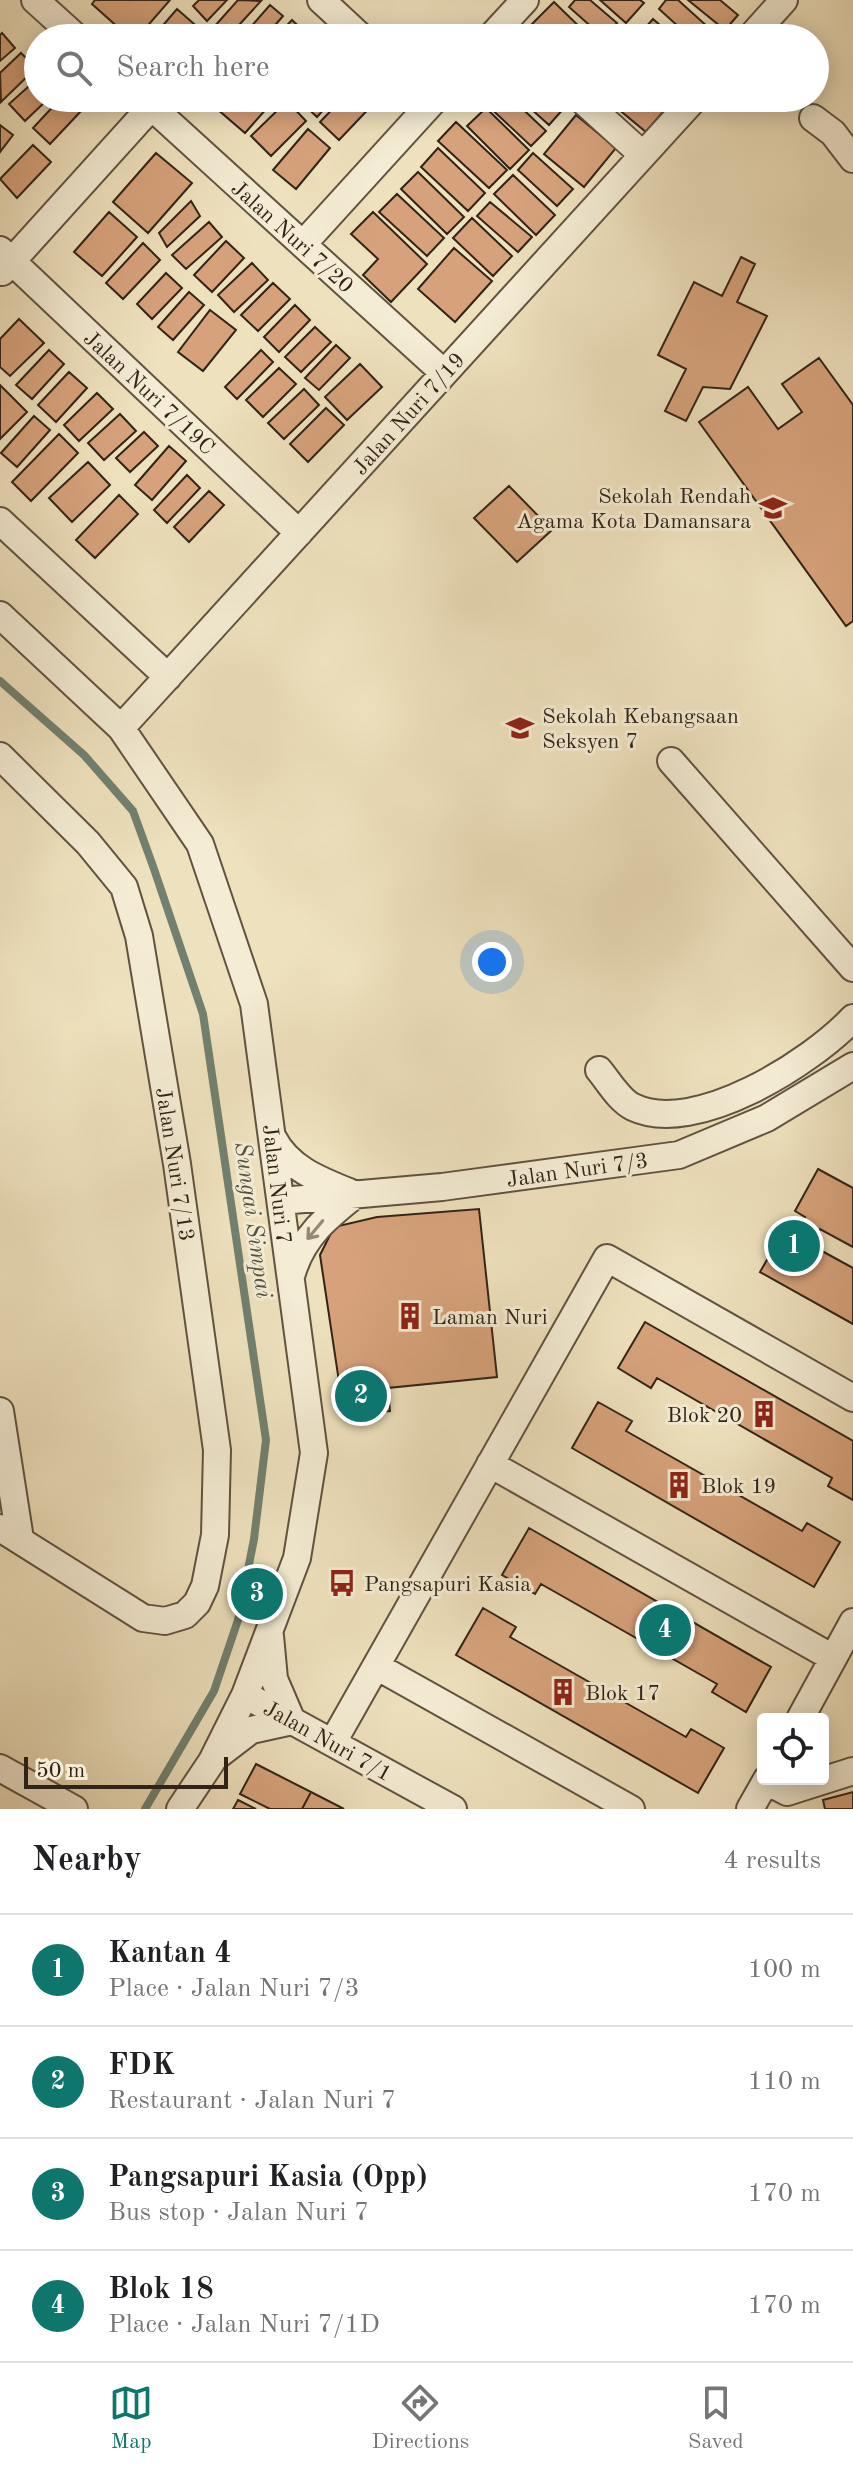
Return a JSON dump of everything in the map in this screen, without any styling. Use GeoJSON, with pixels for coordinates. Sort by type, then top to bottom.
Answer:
{"type":"FeatureCollection","features":[{"type":"Feature","properties":{"kind":"street"},"geometry":{"type":"LineString","coordinates":[[35,0],[62,24]]}},
{"type":"Feature","properties":{"kind":"street"},"geometry":{"type":"LineString","coordinates":[[321,0],[347,24]]}},
{"type":"Feature","properties":{"kind":"street"},"geometry":{"type":"LineString","coordinates":[[509,24],[525,0]]}},
{"type":"Feature","properties":{"kind":"street"},"geometry":{"type":"LineString","coordinates":[[763,24],[784,0]]}},
{"type":"Feature","properties":{"kind":"street"},"geometry":{"type":"LineString","coordinates":[[4,262],[138,112]]}},
{"type":"Feature","properties":{"kind":"street","name":"Jalan Nuri 7/20"},"geometry":{"type":"LineString","coordinates":[[158,112],[444,373]]}},
{"type":"Feature","properties":{"kind":"street"},"geometry":{"type":"LineString","coordinates":[[303,244],[420,112]]}},
{"type":"Feature","properties":{"kind":"street"},"geometry":{"type":"LineString","coordinates":[[595,112],[643,155]]}},
{"type":"Feature","properties":{"kind":"street","name":"Jalan Nuri 7/19"},"geometry":{"type":"LineString","coordinates":[[121,728],[682,112]]}},
{"type":"Feature","properties":{"kind":"street"},"geometry":{"type":"LineString","coordinates":[[813,118],[833,133],[853,159]]}},
{"type":"Feature","properties":{"kind":"street","name":"Jalan Nuri 7/19C"},"geometry":{"type":"LineString","coordinates":[[4,262],[299,533]]}},
{"type":"Feature","properties":{"kind":"street"},"geometry":{"type":"LineString","coordinates":[[0,521],[168,677]]}},
{"type":"Feature","properties":{"kind":"street","name":"Jalan Nuri 7"},"geometry":{"type":"LineString","coordinates":[[0,615],[121,728],[200,844],[226,912],[254,1004],[314,1453],[297,1558],[270,1632],[245,1695],[212,1761],[180,1809]]}},
{"type":"Feature","properties":{"kind":"street","name":"Jalan Nuri 7/13"},"geometry":{"type":"LineString","coordinates":[[0,756],[88,843],[124,887],[139,936],[177,1164],[217,1450],[215,1535],[205,1586],[197,1603],[185,1615],[165,1621],[143,1618],[10,1533]]}},
{"type":"Feature","properties":{"kind":"street"},"geometry":{"type":"LineString","coordinates":[[671,761],[853,968]]}},
{"type":"Feature","properties":{"kind":"street"},"geometry":{"type":"LineString","coordinates":[[599,1070],[633,1107],[672,1114],[691,1113],[710,1108],[765,1081],[830,1043],[853,1018]]}},
{"type":"Feature","properties":{"kind":"street","name":"Jalan Nuri 7/3"},"geometry":{"type":"LineString","coordinates":[[281,1201],[442,1187],[679,1155],[767,1118],[853,1066]]}},
{"type":"Feature","properties":{"kind":"street"},"geometry":{"type":"LineString","coordinates":[[272,1136],[282,1157],[322,1181],[356,1194]]}},
{"type":"Feature","properties":{"kind":"street"},"geometry":{"type":"LineString","coordinates":[[291,1277],[299,1249],[325,1218],[356,1194]]}},
{"type":"Feature","properties":{"kind":"street"},"geometry":{"type":"LineString","coordinates":[[333,1742],[607,1258],[853,1398]]}},
{"type":"Feature","properties":{"kind":"street"},"geometry":{"type":"LineString","coordinates":[[0,1411],[10,1533]]}},
{"type":"Feature","properties":{"kind":"street"},"geometry":{"type":"LineString","coordinates":[[490,1464],[833,1658]]}},
{"type":"Feature","properties":{"kind":"street"},"geometry":{"type":"LineString","coordinates":[[803,1713],[853,1622]]}},
{"type":"Feature","properties":{"kind":"street"},"geometry":{"type":"LineString","coordinates":[[212,1761],[251,1730],[292,1721],[274,1679],[270,1632]]}},
{"type":"Feature","properties":{"kind":"street"},"geometry":{"type":"LineString","coordinates":[[376,1666],[631,1809]]}},
{"type":"Feature","properties":{"kind":"street","name":"Jalan Nuri 7/1"},"geometry":{"type":"LineString","coordinates":[[245,1695],[453,1809]]}},
{"type":"Feature","properties":{"kind":"street"},"geometry":{"type":"LineString","coordinates":[[0,1768],[74,1809]]}},
{"type":"Feature","properties":{"kind":"street"},"geometry":{"type":"LineString","coordinates":[[750,1809],[778,1790],[853,1771]]}},
{"type":"Feature","properties":{"kind":"building"},"geometry":{"type":"Polygon","coordinates":[[[95,0],[170,0],[149,24],[114,24],[92,4],[95,0]]]}},
{"type":"Feature","properties":{"kind":"building"},"geometry":{"type":"Polygon","coordinates":[[[199,0],[227,0],[207,21],[193,6],[199,0]]]}},
{"type":"Feature","properties":{"kind":"building"},"geometry":{"type":"Polygon","coordinates":[[[238,0],[261,1],[240,24],[217,24],[238,0]]]}},
{"type":"Feature","properties":{"kind":"building"},"geometry":{"type":"Polygon","coordinates":[[[575,0],[590,0],[617,23],[588,24],[569,7],[575,0]]]}},
{"type":"Feature","properties":{"kind":"building"},"geometry":{"type":"Polygon","coordinates":[[[600,0],[640,0],[644,3],[626,23],[600,0]]]}},
{"type":"Feature","properties":{"kind":"building"},"geometry":{"type":"Polygon","coordinates":[[[666,0],[678,0],[705,24],[676,24],[659,9],[666,0]]]}},
{"type":"Feature","properties":{"kind":"building"},"geometry":{"type":"Polygon","coordinates":[[[688,0],[720,0],[738,15],[730,24],[718,24],[688,0]]]}},
{"type":"Feature","properties":{"kind":"building"},"geometry":{"type":"Polygon","coordinates":[[[554,2],[577,24],[532,24],[554,2]]]}},
{"type":"Feature","properties":{"kind":"building"},"geometry":{"type":"Polygon","coordinates":[[[270,5],[283,16],[276,24],[253,24],[270,5]]]}},
{"type":"Feature","properties":{"kind":"building"},"geometry":{"type":"Polygon","coordinates":[[[177,9],[194,24],[164,24],[177,9]]]}},
{"type":"Feature","properties":{"kind":"building"},"geometry":{"type":"Polygon","coordinates":[[[2,33],[15,48],[0,61],[0,35],[2,33]]]}},
{"type":"Feature","properties":{"kind":"building"},"geometry":{"type":"Polygon","coordinates":[[[21,53],[24,56],[24,80],[1,102],[0,73],[21,53]]]}},
{"type":"Feature","properties":{"kind":"building"},"geometry":{"type":"Polygon","coordinates":[[[24,91],[24,112],[34,112],[25,121],[9,104],[24,91]]]}},
{"type":"Feature","properties":{"kind":"building"},"geometry":{"type":"Polygon","coordinates":[[[48,112],[80,112],[50,144],[33,128],[48,112]]]}},
{"type":"Feature","properties":{"kind":"building"},"geometry":{"type":"Polygon","coordinates":[[[221,112],[264,112],[245,133],[221,112]]]}},
{"type":"Feature","properties":{"kind":"building"},"geometry":{"type":"Polygon","coordinates":[[[276,112],[297,112],[306,121],[271,156],[251,136],[276,112]]]}},
{"type":"Feature","properties":{"kind":"building"},"geometry":{"type":"Polygon","coordinates":[[[330,112],[366,112],[339,140],[320,122],[330,112]]]}},
{"type":"Feature","properties":{"kind":"building"},"geometry":{"type":"Polygon","coordinates":[[[482,112],[490,112],[529,150],[510,169],[467,126],[482,112]]]}},
{"type":"Feature","properties":{"kind":"building"},"geometry":{"type":"Polygon","coordinates":[[[495,112],[526,112],[546,131],[531,146],[495,112]]]}},
{"type":"Feature","properties":{"kind":"building"},"geometry":{"type":"Polygon","coordinates":[[[535,112],[561,112],[549,125],[535,112]]]}},
{"type":"Feature","properties":{"kind":"building"},"geometry":{"type":"Polygon","coordinates":[[[622,112],[663,112],[646,132],[622,112]]]}},
{"type":"Feature","properties":{"kind":"building"},"geometry":{"type":"Polygon","coordinates":[[[576,115],[616,148],[584,187],[544,154],[576,115]]]}},
{"type":"Feature","properties":{"kind":"building"},"geometry":{"type":"Polygon","coordinates":[[[456,122],[507,170],[489,188],[438,141],[456,122]]]}},
{"type":"Feature","properties":{"kind":"building"},"geometry":{"type":"Polygon","coordinates":[[[0,125],[13,135],[0,152],[0,125]]]}},
{"type":"Feature","properties":{"kind":"building"},"geometry":{"type":"Polygon","coordinates":[[[308,129],[330,148],[296,189],[273,170],[308,129]]]}},
{"type":"Feature","properties":{"kind":"building"},"geometry":{"type":"Polygon","coordinates":[[[33,145],[51,162],[17,198],[0,179],[33,145]]]}},
{"type":"Feature","properties":{"kind":"building"},"geometry":{"type":"Polygon","coordinates":[[[438,148],[485,193],[468,211],[421,167],[438,148]]]}},
{"type":"Feature","properties":{"kind":"building"},"geometry":{"type":"Polygon","coordinates":[[[156,153],[192,183],[148,233],[113,202],[156,153]]]}},
{"type":"Feature","properties":{"kind":"building"},"geometry":{"type":"Polygon","coordinates":[[[533,153],[573,189],[557,206],[518,170],[533,153]]]}},
{"type":"Feature","properties":{"kind":"building"},"geometry":{"type":"Polygon","coordinates":[[[418,172],[464,217],[447,234],[401,189],[418,172]]]}},
{"type":"Feature","properties":{"kind":"building"},"geometry":{"type":"Polygon","coordinates":[[[513,175],[555,215],[536,235],[494,194],[513,175]]]}},
{"type":"Feature","properties":{"kind":"building"},"geometry":{"type":"Polygon","coordinates":[[[397,194],[444,238],[427,256],[379,212],[397,194]]]}},
{"type":"Feature","properties":{"kind":"building"},"geometry":{"type":"Polygon","coordinates":[[[191,201],[200,216],[167,247],[159,233],[191,201]]]}},
{"type":"Feature","properties":{"kind":"building"},"geometry":{"type":"Polygon","coordinates":[[[490,202],[532,237],[518,252],[477,216],[490,202]]]}},
{"type":"Feature","properties":{"kind":"building"},"geometry":{"type":"Polygon","coordinates":[[[109,212],[137,237],[102,276],[74,252],[109,212]]]}},
{"type":"Feature","properties":{"kind":"building"},"geometry":{"type":"Polygon","coordinates":[[[373,212],[427,264],[391,302],[363,275],[378,259],[351,234],[373,212]]]}},
{"type":"Feature","properties":{"kind":"building"},"geometry":{"type":"Polygon","coordinates":[[[472,218],[512,256],[493,276],[453,238],[472,218]]]}},
{"type":"Feature","properties":{"kind":"building"},"geometry":{"type":"Polygon","coordinates":[[[209,222],[222,237],[186,269],[172,255],[209,222]]]}},
{"type":"Feature","properties":{"kind":"building"},"geometry":{"type":"Polygon","coordinates":[[[226,241],[244,258],[212,292],[194,275],[226,241]]]}},
{"type":"Feature","properties":{"kind":"building"},"geometry":{"type":"Polygon","coordinates":[[[143,243],[160,260],[123,299],[106,283],[143,243]]]}},
{"type":"Feature","properties":{"kind":"building"},"geometry":{"type":"Polygon","coordinates":[[[454,248],[492,281],[455,322],[418,289],[454,248]]]}},
{"type":"Feature","properties":{"kind":"building"},"geometry":{"type":"Polygon","coordinates":[[[741,257],[755,264],[737,302],[767,316],[730,389],[703,387],[686,421],[665,411],[686,369],[658,355],[694,282],[722,296],[741,257]]]}},
{"type":"Feature","properties":{"kind":"building"},"geometry":{"type":"Polygon","coordinates":[[[252,263],[268,280],[234,312],[218,295],[252,263]]]}},
{"type":"Feature","properties":{"kind":"building"},"geometry":{"type":"Polygon","coordinates":[[[166,273],[182,288],[152,319],[137,304],[166,273]]]}},
{"type":"Feature","properties":{"kind":"building"},"geometry":{"type":"Polygon","coordinates":[[[273,283],[290,299],[258,331],[241,315],[273,283]]]}},
{"type":"Feature","properties":{"kind":"building"},"geometry":{"type":"Polygon","coordinates":[[[189,292],[204,305],[173,340],[158,327],[189,292]]]}},
{"type":"Feature","properties":{"kind":"building"},"geometry":{"type":"Polygon","coordinates":[[[295,305],[310,320],[279,352],[264,337],[295,305]]]}},
{"type":"Feature","properties":{"kind":"building"},"geometry":{"type":"Polygon","coordinates":[[[210,310],[236,330],[203,371],[178,352],[210,310]]]}},
{"type":"Feature","properties":{"kind":"building"},"geometry":{"type":"Polygon","coordinates":[[[19,319],[44,343],[10,376],[0,367],[0,339],[19,319]]]}},
{"type":"Feature","properties":{"kind":"building"},"geometry":{"type":"Polygon","coordinates":[[[315,327],[331,342],[301,372],[285,357],[315,327]]]}},
{"type":"Feature","properties":{"kind":"building"},"geometry":{"type":"Polygon","coordinates":[[[336,345],[350,358],[319,390],[305,378],[336,345]]]}},
{"type":"Feature","properties":{"kind":"building"},"geometry":{"type":"Polygon","coordinates":[[[49,350],[64,364],[32,399],[16,385],[49,350]]]}},
{"type":"Feature","properties":{"kind":"building"},"geometry":{"type":"Polygon","coordinates":[[[261,350],[273,362],[237,399],[225,387],[261,350]]]}},
{"type":"Feature","properties":{"kind":"building"},"geometry":{"type":"Polygon","coordinates":[[[819,358],[853,405],[853,621],[846,626],[699,422],[748,387],[778,429],[802,412],[782,384],[819,358]]]}},
{"type":"Feature","properties":{"kind":"building"},"geometry":{"type":"Polygon","coordinates":[[[360,364],[382,387],[347,420],[325,397],[360,364]]]}},
{"type":"Feature","properties":{"kind":"building"},"geometry":{"type":"Polygon","coordinates":[[[279,368],[296,384],[263,417],[246,400],[279,368]]]}},
{"type":"Feature","properties":{"kind":"building"},"geometry":{"type":"Polygon","coordinates":[[[69,372],[87,388],[56,422],[38,405],[69,372]]]}},
{"type":"Feature","properties":{"kind":"building"},"geometry":{"type":"Polygon","coordinates":[[[0,385],[27,412],[0,439],[0,385]]]}},
{"type":"Feature","properties":{"kind":"building"},"geometry":{"type":"Polygon","coordinates":[[[304,389],[319,405],[284,439],[268,423],[304,389]]]}},
{"type":"Feature","properties":{"kind":"building"},"geometry":{"type":"Polygon","coordinates":[[[97,393],[113,409],[79,441],[64,425],[97,393]]]}},
{"type":"Feature","properties":{"kind":"building"},"geometry":{"type":"Polygon","coordinates":[[[326,408],[344,425],[308,462],[290,444],[326,408]]]}},
{"type":"Feature","properties":{"kind":"building"},"geometry":{"type":"Polygon","coordinates":[[[120,414],[136,431],[104,460],[88,443],[120,414]]]}},
{"type":"Feature","properties":{"kind":"building"},"geometry":{"type":"Polygon","coordinates":[[[34,416],[50,430],[17,467],[1,453],[34,416]]]}},
{"type":"Feature","properties":{"kind":"building"},"geometry":{"type":"Polygon","coordinates":[[[144,432],[158,446],[130,472],[116,458],[144,432]]]}},
{"type":"Feature","properties":{"kind":"building"},"geometry":{"type":"Polygon","coordinates":[[[59,434],[78,453],[31,501],[12,482],[59,434]]]}},
{"type":"Feature","properties":{"kind":"building"},"geometry":{"type":"Polygon","coordinates":[[[169,446],[186,461],[152,500],[135,485],[169,446]]]}},
{"type":"Feature","properties":{"kind":"building"},"geometry":{"type":"Polygon","coordinates":[[[88,462],[110,485],[72,522],[49,498],[88,462]]]}},
{"type":"Feature","properties":{"kind":"building"},"geometry":{"type":"Polygon","coordinates":[[[187,475],[200,488],[167,523],[154,510],[187,475]]]}},
{"type":"Feature","properties":{"kind":"building"},"geometry":{"type":"Polygon","coordinates":[[[509,486],[552,530],[517,562],[474,518],[509,486]]]}},
{"type":"Feature","properties":{"kind":"building"},"geometry":{"type":"Polygon","coordinates":[[[209,491],[224,505],[189,542],[174,527],[209,491]]]}},
{"type":"Feature","properties":{"kind":"building"},"geometry":{"type":"Polygon","coordinates":[[[119,495],[138,514],[95,558],[76,540],[119,495]]]}},
{"type":"Feature","properties":{"kind":"building"},"geometry":{"type":"Polygon","coordinates":[[[818,1169],[853,1188],[853,1247],[820,1229],[811,1245],[853,1268],[853,1324],[760,1272],[783,1232],[793,1237],[805,1217],[795,1211],[818,1169]]]}},
{"type":"Feature","properties":{"kind":"building","name":"Laman Nuri"},"geometry":{"type":"Polygon","coordinates":[[[479,1209],[497,1377],[388,1388],[390,1411],[344,1415],[320,1255],[334,1227],[377,1217],[479,1209]]]}},
{"type":"Feature","properties":{"kind":"building","name":"Blok 20"},"geometry":{"type":"Polygon","coordinates":[[[645,1322],[853,1441],[853,1500],[828,1486],[832,1478],[657,1378],[651,1388],[618,1368],[645,1322]]]}},
{"type":"Feature","properties":{"kind":"building","name":"Blok 19"},"geometry":{"type":"Polygon","coordinates":[[[598,1402],[632,1421],[626,1431],[802,1531],[807,1523],[840,1542],[814,1587],[572,1448],[598,1402]]]}},
{"type":"Feature","properties":{"kind":"building"},"geometry":{"type":"Polygon","coordinates":[[[529,1528],[771,1667],[746,1712],[712,1692],[717,1684],[541,1584],[535,1594],[502,1575],[529,1528]]]}},
{"type":"Feature","properties":{"kind":"building","name":"Blok 17"},"geometry":{"type":"Polygon","coordinates":[[[483,1608],[516,1627],[510,1637],[686,1737],[691,1729],[724,1748],[698,1793],[456,1655],[483,1608]]]}},
{"type":"Feature","properties":{"kind":"building"},"geometry":{"type":"Polygon","coordinates":[[[256,1764],[311,1792],[302,1809],[270,1809],[240,1794],[256,1764]]]}},
{"type":"Feature","properties":{"kind":"building"},"geometry":{"type":"Polygon","coordinates":[[[311,1792],[344,1809],[302,1809],[311,1792]]]}},
{"type":"Feature","properties":{"kind":"building"},"geometry":{"type":"Polygon","coordinates":[[[853,1792],[853,1809],[825,1809],[823,1800],[853,1792]]]}},
{"type":"Feature","properties":{"kind":"building"},"geometry":{"type":"Polygon","coordinates":[[[238,1800],[256,1809],[233,1809],[238,1800]]]}},
{"type":"Feature","properties":{"kind":"waterway","name":"Sungai Simpai"},"geometry":{"type":"LineString","coordinates":[[0,681],[84,755],[133,811],[154,869],[203,1014],[266,1440],[254,1539],[238,1620],[214,1691],[145,1809]]}},
{"type":"Feature","properties":{"kind":"place","name":"Sekolah Rendah Agama Kota Damansara"},"geometry":{"type":"Point","coordinates":[773,508]}},
{"type":"Feature","properties":{"kind":"place","name":"Sekolah Kebangsaan Seksyen 7"},"geometry":{"type":"Point","coordinates":[520,728]}},
{"type":"Feature","properties":{"kind":"place","name":"Kantan 4"},"geometry":{"type":"Point","coordinates":[794,1246]}},
{"type":"Feature","properties":{"kind":"place","name":"Laman Nuri"},"geometry":{"type":"Point","coordinates":[410,1316]}},
{"type":"Feature","properties":{"kind":"place","name":"FDK"},"geometry":{"type":"Point","coordinates":[361,1396]}},
{"type":"Feature","properties":{"kind":"place","name":"Blok 20"},"geometry":{"type":"Point","coordinates":[764,1414]}},
{"type":"Feature","properties":{"kind":"place","name":"Blok 19"},"geometry":{"type":"Point","coordinates":[679,1485]}},
{"type":"Feature","properties":{"kind":"place","name":"Pangsapuri Kasia"},"geometry":{"type":"Point","coordinates":[342,1583]}},
{"type":"Feature","properties":{"kind":"place","name":"Pangsapuri Kasia (Opp)"},"geometry":{"type":"Point","coordinates":[257,1594]}},
{"type":"Feature","properties":{"kind":"place","name":"Blok 18"},"geometry":{"type":"Point","coordinates":[665,1630]}},
{"type":"Feature","properties":{"kind":"place","name":"Blok 17"},"geometry":{"type":"Point","coordinates":[563,1692]}}]}
